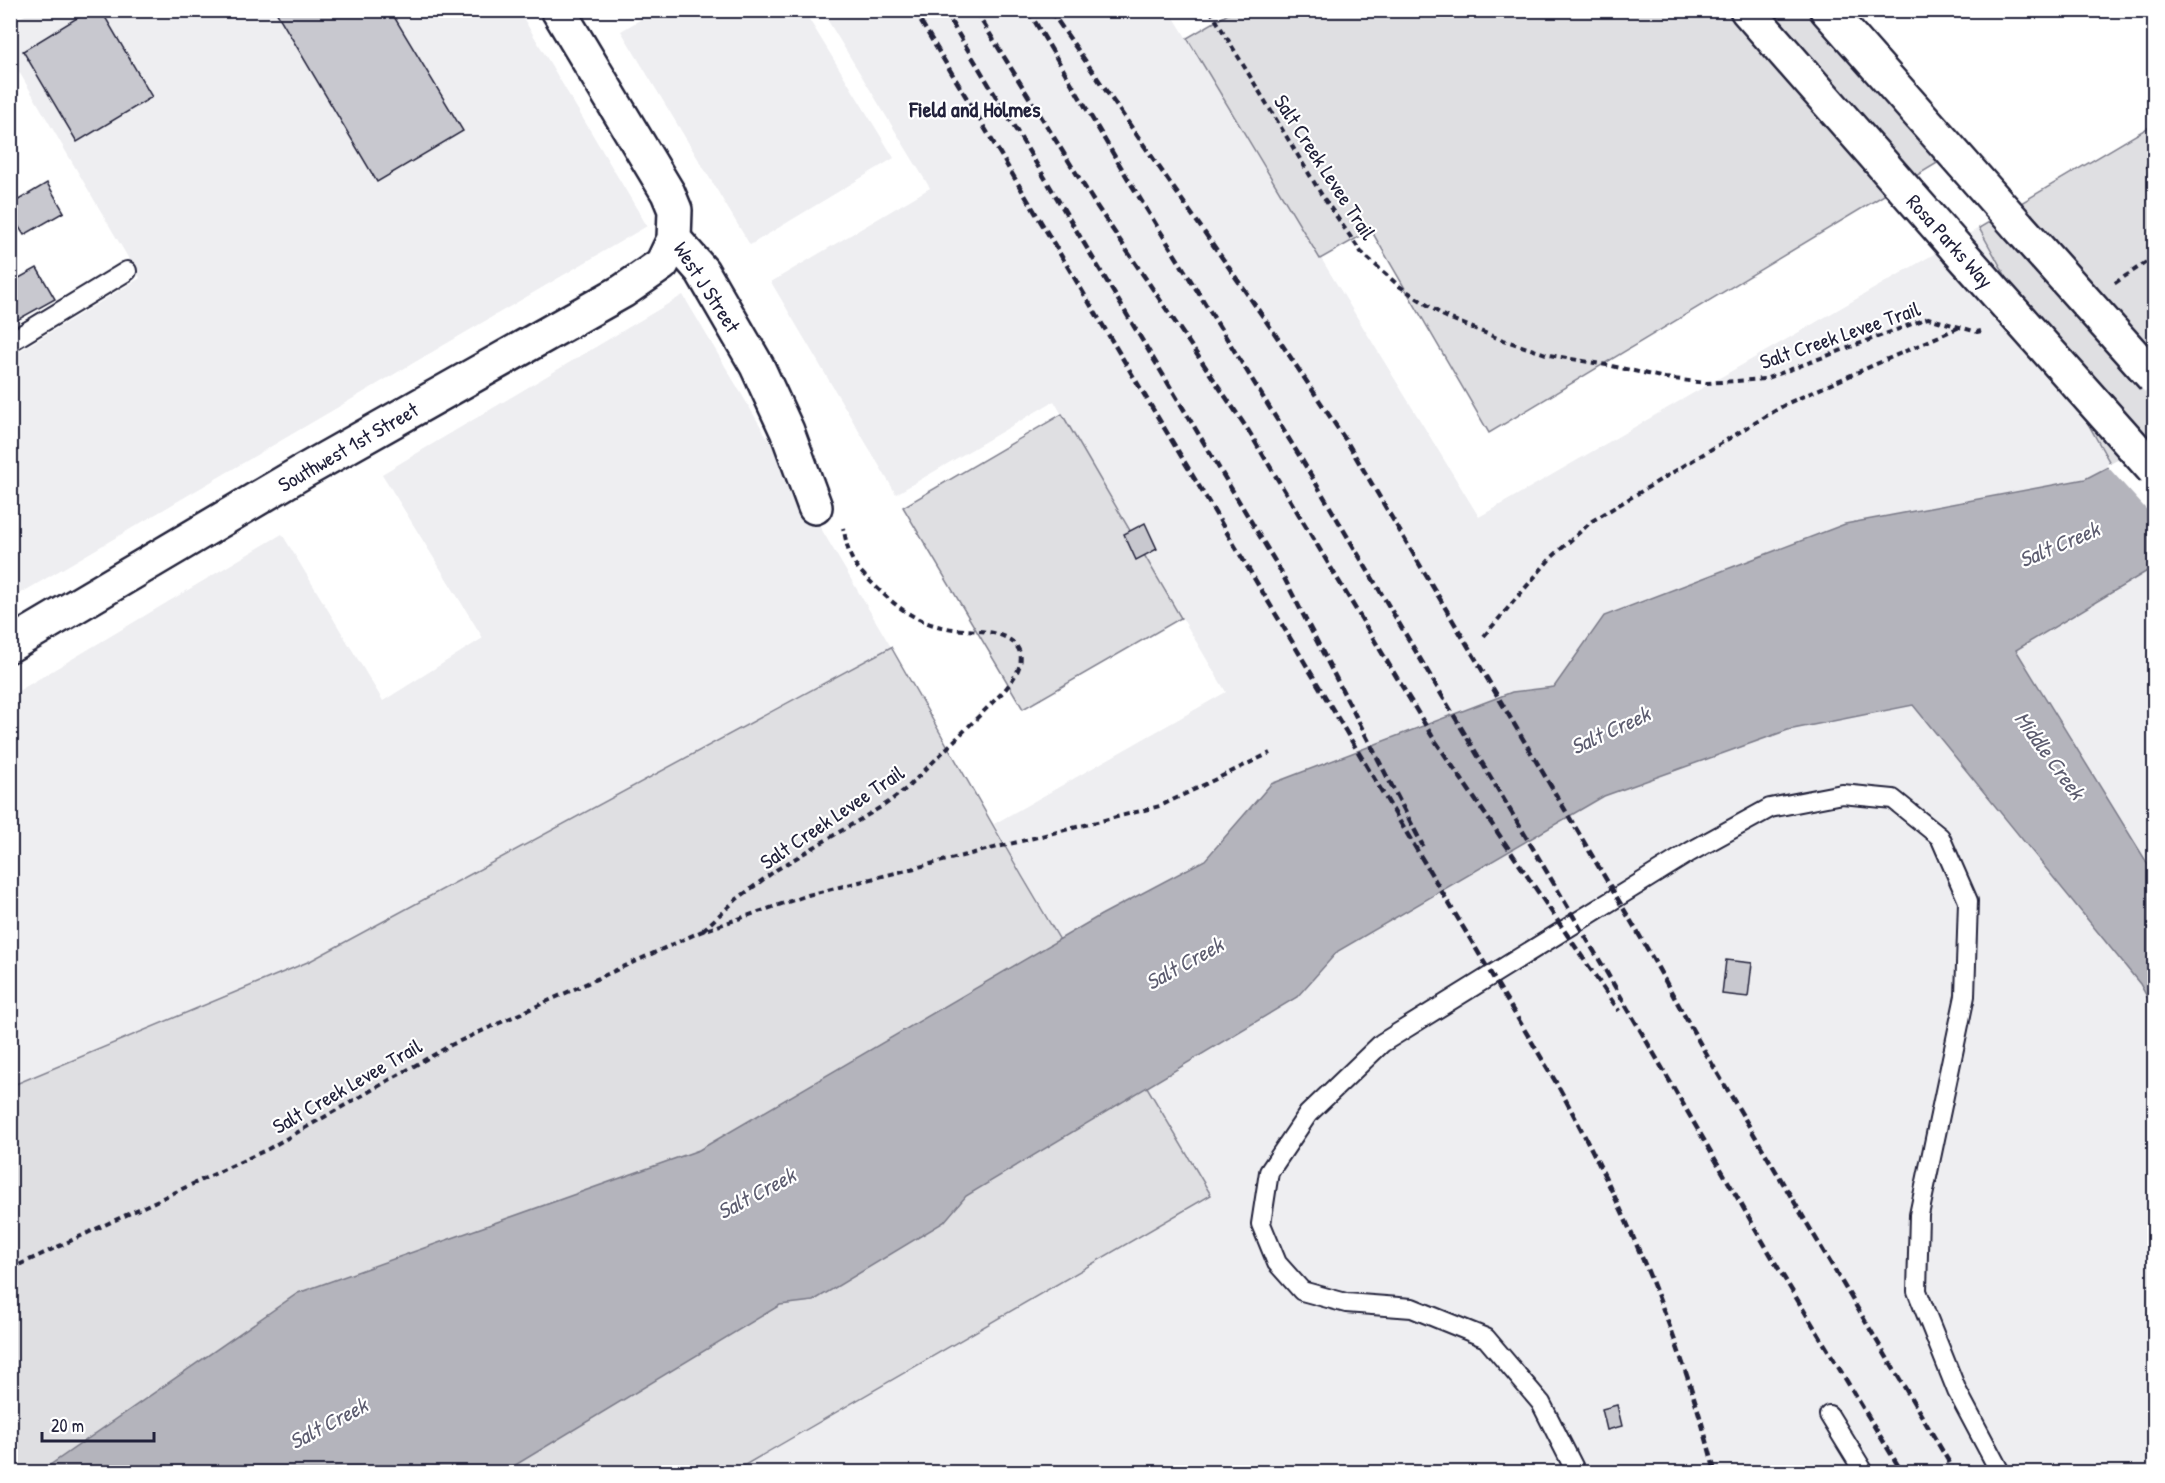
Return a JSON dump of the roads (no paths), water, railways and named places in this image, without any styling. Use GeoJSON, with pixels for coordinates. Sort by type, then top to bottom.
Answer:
{"type":"FeatureCollection","features":[{"type":"Feature","properties":{"kind":"main road","name":"West J Street"},"geometry":{"type":"LineString","coordinates":[[558,10],[668,193],[675,210],[674,239],[702,271],[757,366],[787,431],[815,507]]}},
{"type":"Feature","properties":{"kind":"main road","name":"Rosa Parks Way"},"geometry":{"type":"LineString","coordinates":[[1747,10],[2154,470]]}},
{"type":"Feature","properties":{"kind":"main road"},"geometry":{"type":"LineString","coordinates":[[1827,10],[2154,378]]}},
{"type":"Feature","properties":{"kind":"main road","name":"Southwest 1st Street"},"geometry":{"type":"LineString","coordinates":[[10,645],[304,471],[623,291],[662,264],[674,239]]}},
{"type":"Feature","properties":{"kind":"lane"},"geometry":{"type":"LineString","coordinates":[[10,342],[127,271]]}},
{"type":"Feature","properties":{"kind":"lane"},"geometry":{"type":"LineString","coordinates":[[1576,1473],[1542,1403],[1486,1338],[1412,1308],[1346,1303],[1302,1291],[1277,1263],[1261,1224],[1269,1172],[1308,1114],[1382,1043],[1690,852],[1770,808],[1842,794],[1893,799],[1940,837],[1968,901],[1965,996],[1919,1215],[1917,1291],[1957,1390],[2001,1473]]}},
{"type":"Feature","properties":{"kind":"lane"},"geometry":{"type":"LineString","coordinates":[[1829,1415],[1864,1473]]}},
{"type":"Feature","properties":{"kind":"water"},"geometry":{"type":"Polygon","coordinates":[[[2154,443],[2154,567],[2016,650],[2154,874],[2154,1010],[2140,984],[1913,705],[1788,730],[1604,796],[1338,951],[1297,997],[966,1196],[944,1222],[813,1301],[780,1305],[504,1472],[40,1472],[298,1293],[699,1150],[1101,915],[1205,860],[1271,784],[1512,692],[1554,687],[1604,616],[1845,524],[2085,479],[2154,443]]]}},
{"type":"Feature","properties":{"kind":"railway"},"geometry":{"type":"LineString","coordinates":[[914,10],[1557,1084],[1606,1178],[1649,1273],[1686,1371],[1715,1472]]}},
{"type":"Feature","properties":{"kind":"railway"},"geometry":{"type":"LineString","coordinates":[[944,10],[1279,568],[1423,846]]}},
{"type":"Feature","properties":{"kind":"railway"},"geometry":{"type":"LineString","coordinates":[[975,10],[1094,202],[1248,430],[1432,736],[1619,1011]]}},
{"type":"Feature","properties":{"kind":"railway"},"geometry":{"type":"LineString","coordinates":[[1028,10],[1131,184],[1302,460],[1607,973],[1780,1271],[1902,1472]]}},
{"type":"Feature","properties":{"kind":"railway"},"geometry":{"type":"LineString","coordinates":[[1050,10],[1275,334],[1347,442],[1648,950],[1702,1047],[1955,1472]]}},
{"type":"Feature","properties":{"kind":"district","name":"Field and Holmes"},"geometry":{"type":"Point","coordinates":[975,109]}},
{"type":"Feature","properties":{"kind":"water label","name":"Salt Creek"},"geometry":{"type":"Point","coordinates":[2059,544]}},
{"type":"Feature","properties":{"kind":"water label","name":"Salt Creek"},"geometry":{"type":"Point","coordinates":[1610,730]}},
{"type":"Feature","properties":{"kind":"water label","name":"Middle Creek"},"geometry":{"type":"Point","coordinates":[2050,755]}},
{"type":"Feature","properties":{"kind":"water label","name":"Salt Creek"},"geometry":{"type":"Point","coordinates":[1184,963]}},
{"type":"Feature","properties":{"kind":"water label","name":"Salt Creek"},"geometry":{"type":"Point","coordinates":[756,1193]}},
{"type":"Feature","properties":{"kind":"water label","name":"Salt Creek"},"geometry":{"type":"Point","coordinates":[328,1423]}}]}
